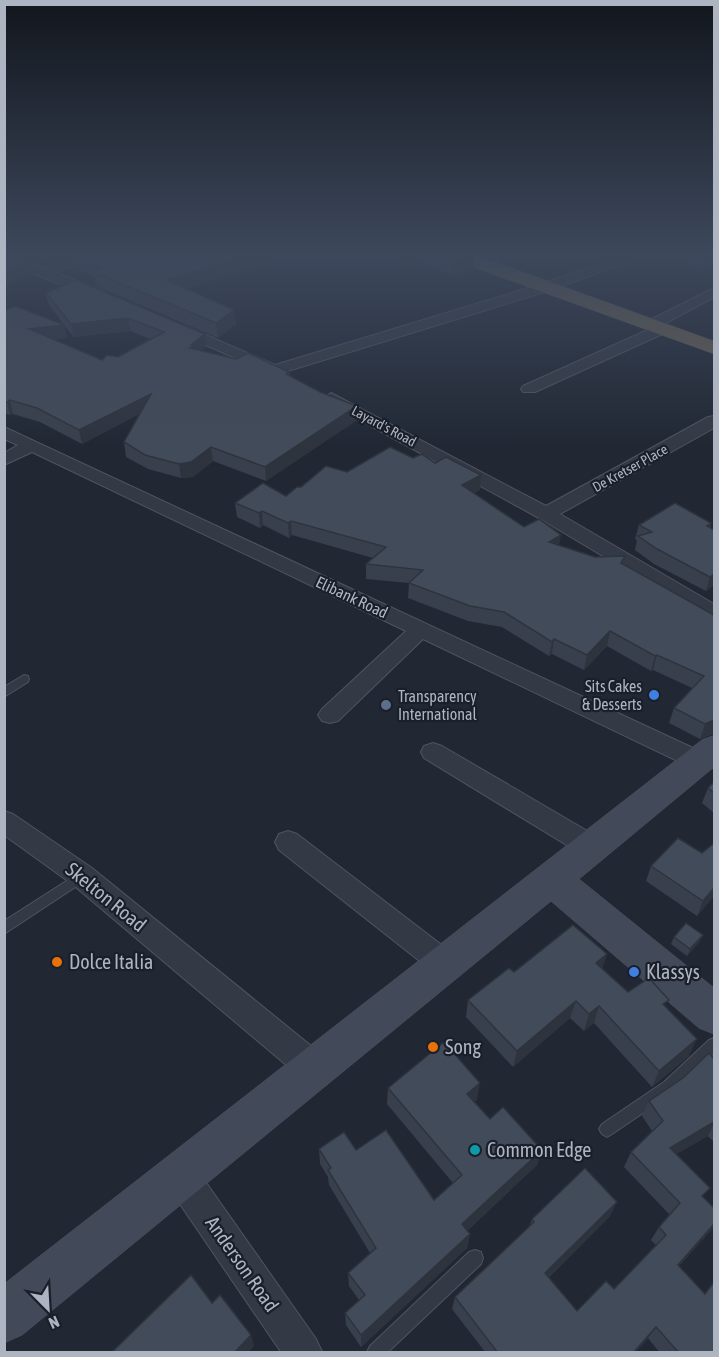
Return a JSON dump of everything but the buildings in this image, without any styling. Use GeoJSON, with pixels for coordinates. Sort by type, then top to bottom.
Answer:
{"type":"FeatureCollection","features":[{"type":"Feature","properties":{"kind":"highway"},"geometry":{"type":"LineString","coordinates":[[639,319],[714,348]]}},
{"type":"Feature","properties":{"kind":"main road"},"geometry":{"type":"LineString","coordinates":[[6,1313],[181,1176],[707,755]]}},
{"type":"Feature","properties":{"kind":"main road"},"geometry":{"type":"LineString","coordinates":[[552,879],[714,1014]]}},
{"type":"Feature","properties":{"kind":"street"},"geometry":{"type":"LineString","coordinates":[[275,370],[440,319]]}},
{"type":"Feature","properties":{"kind":"street"},"geometry":{"type":"LineString","coordinates":[[529,389],[669,319]]}},
{"type":"Feature","properties":{"kind":"street"},"geometry":{"type":"LineString","coordinates":[[165,322],[296,380]]}},
{"type":"Feature","properties":{"kind":"street","name":"Layard's Road"},"geometry":{"type":"LineString","coordinates":[[316,391],[399,433],[546,514],[714,613]]}},
{"type":"Feature","properties":{"kind":"street","name":"De Kretser Place"},"geometry":{"type":"LineString","coordinates":[[546,514],[714,421]]}},
{"type":"Feature","properties":{"kind":"street","name":"Elibank Road"},"geometry":{"type":"LineString","coordinates":[[4,432],[421,629],[707,755]]}},
{"type":"Feature","properties":{"kind":"street"},"geometry":{"type":"LineString","coordinates":[[4,460],[31,445]]}},
{"type":"Feature","properties":{"kind":"street"},"geometry":{"type":"LineString","coordinates":[[330,715],[421,629]]}},
{"type":"Feature","properties":{"kind":"street"},"geometry":{"type":"LineString","coordinates":[[432,752],[592,847]]}},
{"type":"Feature","properties":{"kind":"street","name":"Skelton Road"},"geometry":{"type":"LineString","coordinates":[[4,821],[82,876],[315,1069]]}},
{"type":"Feature","properties":{"kind":"street"},"geometry":{"type":"LineString","coordinates":[[288,842],[446,965]]}},
{"type":"Feature","properties":{"kind":"street","name":"Anderson Road"},"geometry":{"type":"LineString","coordinates":[[181,1176],[303,1353]]}},
{"type":"Feature","properties":{"kind":"lane"},"geometry":{"type":"LineString","coordinates":[[4,693],[24,679]]}},
{"type":"Feature","properties":{"kind":"lane"},"geometry":{"type":"LineString","coordinates":[[4,928],[82,876]]}},
{"type":"Feature","properties":{"kind":"lane"},"geometry":{"type":"LineString","coordinates":[[608,1129],[669,1087],[714,1045]]}},
{"type":"Feature","properties":{"kind":"lane"},"geometry":{"type":"LineString","coordinates":[[376,1353],[475,1258]]}},
{"type":"Feature","properties":{"kind":"place","name":"Sits Cakes & Desserts"},"geometry":{"type":"Point","coordinates":[654,695]}},
{"type":"Feature","properties":{"kind":"place","name":"Transparency International"},"geometry":{"type":"Point","coordinates":[386,705]}},
{"type":"Feature","properties":{"kind":"place","name":"Dolce Italia"},"geometry":{"type":"Point","coordinates":[57,962]}},
{"type":"Feature","properties":{"kind":"place","name":"Klassys"},"geometry":{"type":"Point","coordinates":[634,972]}},
{"type":"Feature","properties":{"kind":"place","name":"Song"},"geometry":{"type":"Point","coordinates":[433,1047]}},
{"type":"Feature","properties":{"kind":"place","name":"Common Edge"},"geometry":{"type":"Point","coordinates":[475,1150]}}]}
